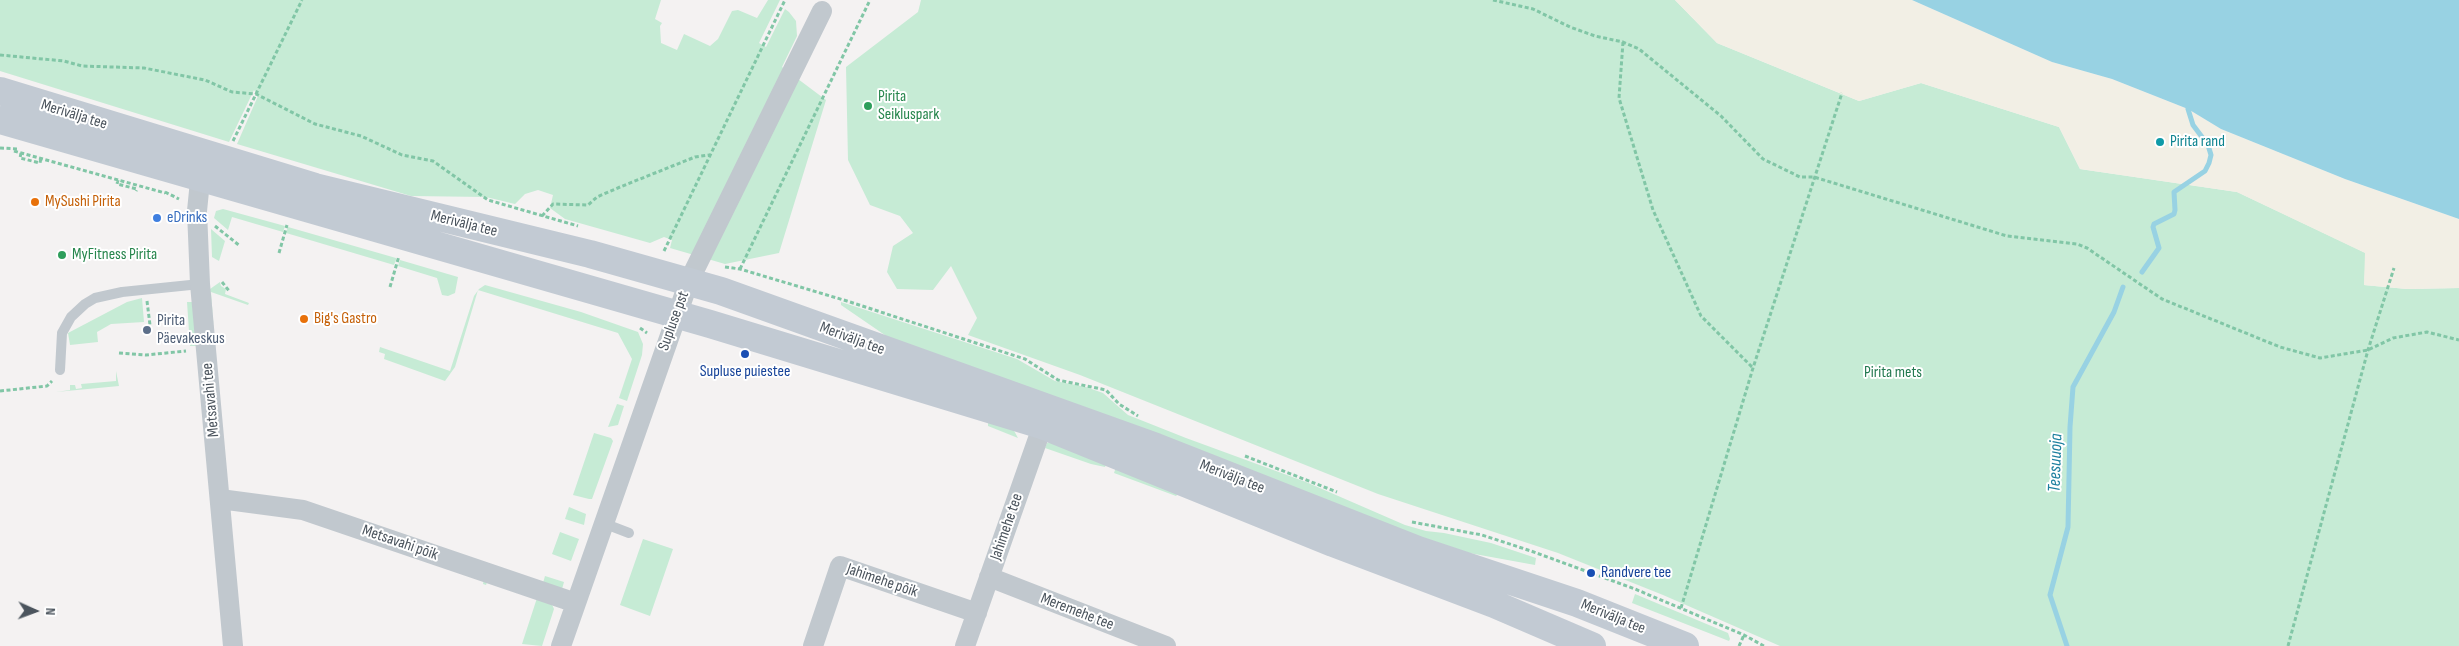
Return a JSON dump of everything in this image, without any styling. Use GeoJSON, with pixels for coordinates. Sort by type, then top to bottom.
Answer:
{"type":"FeatureCollection","features":[{"type":"Feature","properties":{"kind":"main road","name":"Merivälja tee"},"geometry":{"type":"LineString","coordinates":[[3,108],[214,159],[315,187],[590,254],[689,281],[1046,417],[1333,543],[1494,604],[1592,646]]}},
{"type":"Feature","properties":{"kind":"main road","name":"Merivälja tee"},"geometry":{"type":"LineString","coordinates":[[214,159],[676,315],[912,384],[1046,417],[1156,448],[1418,550],[1577,603],[1681,645]]}},
{"type":"Feature","properties":{"kind":"street","name":"Supluse pst"},"geometry":{"type":"LineString","coordinates":[[561,646],[689,281],[822,11]]}},
{"type":"Feature","properties":{"kind":"street","name":"Metsavahi tee"},"geometry":{"type":"LineString","coordinates":[[214,159],[197,211],[200,284],[232,646]]}},
{"type":"Feature","properties":{"kind":"street","name":"Jahimehe tee"},"geometry":{"type":"LineString","coordinates":[[965,646],[1046,417]]}},
{"type":"Feature","properties":{"kind":"street","name":"Metsavahi põik"},"geometry":{"type":"LineString","coordinates":[[220,499],[303,510],[576,603]]}},
{"type":"Feature","properties":{"kind":"street","name":"Jahimehe põik"},"geometry":{"type":"LineString","coordinates":[[813,646],[840,566],[976,613]]}},
{"type":"Feature","properties":{"kind":"street","name":"Meremehe tee"},"geometry":{"type":"LineString","coordinates":[[989,577],[1166,646]]}},
{"type":"Feature","properties":{"kind":"lane"},"geometry":{"type":"LineString","coordinates":[[60,370],[62,334],[77,309],[95,298],[110,294],[200,284]]}},
{"type":"Feature","properties":{"kind":"lane"},"geometry":{"type":"LineString","coordinates":[[603,523],[629,533]]}},
{"type":"Feature","properties":{"kind":"path"},"geometry":{"type":"LineString","coordinates":[[214,159],[256,94],[302,0]]}},
{"type":"Feature","properties":{"kind":"path"},"geometry":{"type":"LineString","coordinates":[[664,251],[785,0]]}},
{"type":"Feature","properties":{"kind":"path"},"geometry":{"type":"LineString","coordinates":[[740,269],[870,0]]}},
{"type":"Feature","properties":{"kind":"path"},"geometry":{"type":"LineString","coordinates":[[1492,0],[1533,9],[1595,36],[1623,42],[1639,49],[1685,84],[1721,116],[1762,159],[1800,177],[1814,177],[2007,236],[2077,244],[2087,248],[2162,299],[2280,347],[2320,358],[2368,350],[2393,338],[2427,332],[2459,340]]}},
{"type":"Feature","properties":{"kind":"path"},"geometry":{"type":"LineString","coordinates":[[1623,42],[1619,98],[1653,210],[1701,316],[1753,368]]}},
{"type":"Feature","properties":{"kind":"path"},"geometry":{"type":"LineString","coordinates":[[0,55],[64,62],[82,66],[144,68],[205,80],[232,92],[256,94],[315,124],[361,136],[402,155],[432,161],[480,196]]}},
{"type":"Feature","properties":{"kind":"path"},"geometry":{"type":"LineString","coordinates":[[1681,608],[1753,368],[1842,93]]}},
{"type":"Feature","properties":{"kind":"path"},"geometry":{"type":"LineString","coordinates":[[12,150],[167,193]]}},
{"type":"Feature","properties":{"kind":"path"},"geometry":{"type":"LineString","coordinates":[[21,153],[20,158],[29,161],[40,163],[41,158]]}},
{"type":"Feature","properties":{"kind":"path"},"geometry":{"type":"LineString","coordinates":[[542,216],[553,204],[588,205],[597,197],[606,195],[620,187],[696,157],[710,155]]}},
{"type":"Feature","properties":{"kind":"path"},"geometry":{"type":"LineString","coordinates":[[118,180],[117,184],[137,189],[136,191]]}},
{"type":"Feature","properties":{"kind":"path"},"geometry":{"type":"LineString","coordinates":[[209,221],[240,246]]}},
{"type":"Feature","properties":{"kind":"path"},"geometry":{"type":"LineString","coordinates":[[279,253],[288,222]]}},
{"type":"Feature","properties":{"kind":"path"},"geometry":{"type":"LineString","coordinates":[[390,287],[399,255]]}},
{"type":"Feature","properties":{"kind":"path"},"geometry":{"type":"LineString","coordinates":[[723,267],[740,269],[847,301],[1025,359],[1058,380],[1106,390],[1119,404],[1141,417]]}},
{"type":"Feature","properties":{"kind":"path"},"geometry":{"type":"LineString","coordinates":[[2288,646],[2368,350],[2394,268]]}},
{"type":"Feature","properties":{"kind":"path"},"geometry":{"type":"LineString","coordinates":[[222,282],[228,287],[227,292],[230,292]]}},
{"type":"Feature","properties":{"kind":"path"},"geometry":{"type":"LineString","coordinates":[[146,290],[150,325]]}},
{"type":"Feature","properties":{"kind":"path"},"geometry":{"type":"LineString","coordinates":[[118,353],[146,355],[186,352],[186,343]]}},
{"type":"Feature","properties":{"kind":"path"},"geometry":{"type":"LineString","coordinates":[[0,391],[48,386],[60,370]]}},
{"type":"Feature","properties":{"kind":"path"},"geometry":{"type":"LineString","coordinates":[[1238,453],[1345,496]]}},
{"type":"Feature","properties":{"kind":"path"},"geometry":{"type":"LineString","coordinates":[[1405,521],[1482,536],[1635,589],[1744,635],[1764,646]]}},
{"type":"Feature","properties":{"kind":"path"},"geometry":{"type":"LineString","coordinates":[[1739,646],[1744,635]]}},
{"type":"Feature","properties":{"kind":"green space"},"geometry":{"type":"Polygon","coordinates":[[[0,0],[661,0],[655,19],[662,23],[660,26],[661,43],[677,50],[684,34],[710,46],[718,39],[732,11],[738,10],[757,18],[768,0],[780,0],[759,43],[766,47],[785,9],[789,12],[796,21],[797,36],[782,67],[826,100],[779,253],[725,264],[670,248],[672,240],[664,237],[650,243],[565,219],[550,208],[553,195],[538,190],[525,194],[515,204],[486,197],[411,196],[237,144],[258,96],[254,90],[229,142],[0,71],[0,0]]]}},
{"type":"Feature","properties":{"kind":"green space","name":"Pirita mets"},"geometry":{"type":"Polygon","coordinates":[[[921,0],[1675,0],[1717,43],[1859,101],[1921,83],[2059,127],[2080,169],[2237,192],[2366,253],[2364,285],[2407,289],[2459,288],[2459,646],[1780,646],[1663,595],[1558,553],[1378,494],[1080,375],[968,335],[977,318],[951,266],[933,290],[897,289],[887,272],[893,246],[913,233],[900,216],[870,205],[848,160],[846,67],[918,12],[921,0]]]}},
{"type":"Feature","properties":{"kind":"green space"},"geometry":{"type":"Polygon","coordinates":[[[223,209],[285,226],[283,232],[232,217],[228,230],[214,218],[216,211],[223,209]]]}},
{"type":"Feature","properties":{"kind":"green space"},"geometry":{"type":"Polygon","coordinates":[[[288,227],[396,258],[396,260],[394,265],[286,233],[288,227]]]}},
{"type":"Feature","properties":{"kind":"green space"},"geometry":{"type":"Polygon","coordinates":[[[211,229],[225,241],[219,261],[212,257],[211,229]]]}},
{"type":"Feature","properties":{"kind":"green space"},"geometry":{"type":"Polygon","coordinates":[[[400,260],[458,277],[455,293],[448,296],[442,295],[437,278],[398,266],[400,260]]]}},
{"type":"Feature","properties":{"kind":"green space"},"geometry":{"type":"Polygon","coordinates":[[[220,282],[221,286],[226,289],[225,294],[249,303],[248,305],[211,292],[214,332],[210,289],[220,282]]]}},
{"type":"Feature","properties":{"kind":"green space"},"geometry":{"type":"Polygon","coordinates":[[[485,285],[581,312],[638,332],[643,344],[642,355],[627,401],[619,398],[632,359],[618,333],[478,290],[485,285]]]}},
{"type":"Feature","properties":{"kind":"green space"},"geometry":{"type":"Polygon","coordinates":[[[478,291],[455,367],[445,381],[384,359],[385,354],[379,352],[380,347],[450,371],[474,296],[478,291]]]}},
{"type":"Feature","properties":{"kind":"green space"},"geometry":{"type":"Polygon","coordinates":[[[142,298],[144,322],[111,324],[97,332],[98,342],[70,345],[68,333],[127,302],[142,298]]]}},
{"type":"Feature","properties":{"kind":"green space"},"geometry":{"type":"Polygon","coordinates":[[[187,302],[194,302],[199,346],[190,346],[187,302]]]}},
{"type":"Feature","properties":{"kind":"green space"},"geometry":{"type":"Polygon","coordinates":[[[841,302],[1017,359],[1055,381],[1086,387],[1103,393],[1128,415],[1306,482],[1405,525],[1426,531],[1491,543],[1536,558],[1535,565],[1458,551],[895,342],[841,305],[841,302]]]}},
{"type":"Feature","properties":{"kind":"green space"},"geometry":{"type":"Polygon","coordinates":[[[116,371],[119,386],[56,392],[70,390],[70,385],[75,385],[76,389],[82,388],[81,384],[116,381],[116,371]]]}},
{"type":"Feature","properties":{"kind":"green space"},"geometry":{"type":"Polygon","coordinates":[[[617,404],[624,406],[618,425],[608,427],[617,404]]]}},
{"type":"Feature","properties":{"kind":"green space"},"geometry":{"type":"Polygon","coordinates":[[[988,420],[1012,427],[1018,438],[988,426],[988,420]]]}},
{"type":"Feature","properties":{"kind":"green space"},"geometry":{"type":"Polygon","coordinates":[[[594,433],[611,438],[613,441],[592,499],[589,499],[573,495],[594,433]]]}},
{"type":"Feature","properties":{"kind":"green space"},"geometry":{"type":"Polygon","coordinates":[[[1051,442],[1107,462],[1105,467],[1045,448],[1047,443],[1051,442]]]}},
{"type":"Feature","properties":{"kind":"green space"},"geometry":{"type":"Polygon","coordinates":[[[1116,467],[1178,494],[1176,496],[1114,473],[1116,467]]]}},
{"type":"Feature","properties":{"kind":"green space"},"geometry":{"type":"Polygon","coordinates":[[[569,507],[586,514],[584,525],[565,519],[569,507]]]}},
{"type":"Feature","properties":{"kind":"green space"},"geometry":{"type":"Polygon","coordinates":[[[560,532],[579,539],[571,561],[552,554],[560,532]]]}},
{"type":"Feature","properties":{"kind":"green space"},"geometry":{"type":"Polygon","coordinates":[[[643,539],[673,549],[650,616],[620,605],[643,539]]]}},
{"type":"Feature","properties":{"kind":"green space"},"geometry":{"type":"Polygon","coordinates":[[[545,576],[564,582],[562,589],[543,583],[545,576]]]}},
{"type":"Feature","properties":{"kind":"green space"},"geometry":{"type":"Polygon","coordinates":[[[484,577],[550,600],[554,609],[542,646],[522,644],[537,598],[488,580],[486,585],[483,584],[484,577]]]}},
{"type":"Feature","properties":{"kind":"green space"},"geometry":{"type":"Polygon","coordinates":[[[1635,594],[1728,633],[1730,639],[1729,641],[1632,603],[1635,594]]]}},
{"type":"Feature","properties":{"kind":"sand","name":"Pirita rand"},"geometry":{"type":"Polygon","coordinates":[[[1675,0],[1912,0],[2052,62],[2112,79],[2188,109],[2221,129],[2345,179],[2459,219],[2459,288],[2407,289],[2364,285],[2365,253],[2237,192],[2080,169],[2059,127],[1921,83],[1859,101],[1717,43],[1675,0]]]}},
{"type":"Feature","properties":{"kind":"water"},"geometry":{"type":"Polygon","coordinates":[[[1912,0],[2459,0],[2459,219],[2345,179],[2221,129],[2188,109],[2112,79],[2052,62],[1912,0]]]}},
{"type":"Feature","properties":{"kind":"waterway","name":"Teesuuoja"},"geometry":{"type":"LineString","coordinates":[[2142,272],[2159,248],[2153,227],[2154,224],[2174,214],[2174,192],[2205,171],[2209,163],[2211,155],[2208,145],[2193,125],[2188,109]]}},
{"type":"Feature","properties":{"kind":"waterway","name":"Teesuuoja"},"geometry":{"type":"LineString","coordinates":[[2067,646],[2050,595],[2068,527],[2070,427],[2073,387],[2114,312],[2123,287]]}},
{"type":"Feature","properties":{"kind":"place","name":"Pirita Seikluspark"},"geometry":{"type":"Point","coordinates":[868,106]}},
{"type":"Feature","properties":{"kind":"place","name":"Pirita rand"},"geometry":{"type":"Point","coordinates":[2160,142]}},
{"type":"Feature","properties":{"kind":"place","name":"MySushi Pirita"},"geometry":{"type":"Point","coordinates":[35,202]}},
{"type":"Feature","properties":{"kind":"place","name":"eDrinks"},"geometry":{"type":"Point","coordinates":[157,218]}},
{"type":"Feature","properties":{"kind":"place","name":"MyFitness Pirita"},"geometry":{"type":"Point","coordinates":[62,255]}},
{"type":"Feature","properties":{"kind":"place","name":"Big's Gastro"},"geometry":{"type":"Point","coordinates":[304,319]}},
{"type":"Feature","properties":{"kind":"place","name":"Pirita Päevakeskus"},"geometry":{"type":"Point","coordinates":[147,330]}},
{"type":"Feature","properties":{"kind":"place","name":"Supluse puiestee"},"geometry":{"type":"Point","coordinates":[745,354]}},
{"type":"Feature","properties":{"kind":"place","name":"Randvere tee"},"geometry":{"type":"Point","coordinates":[1591,573]}}]}
